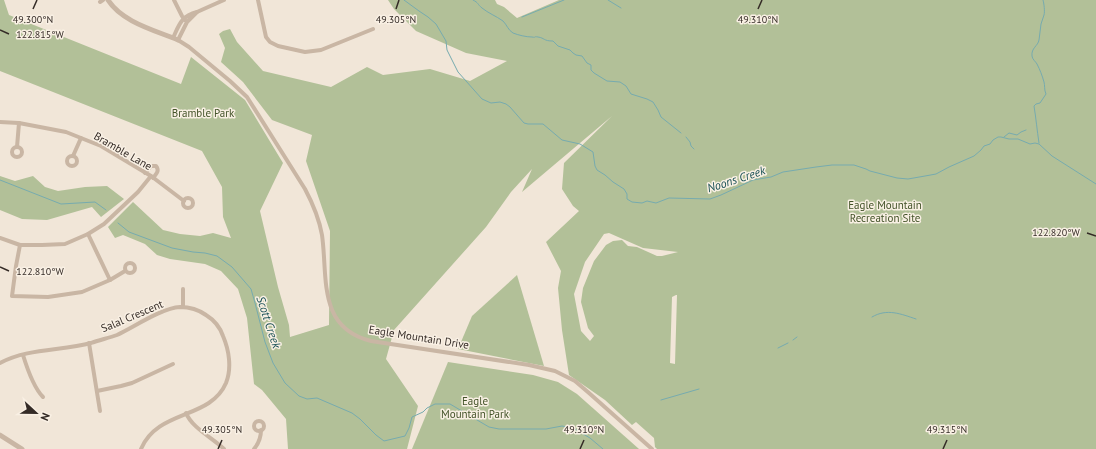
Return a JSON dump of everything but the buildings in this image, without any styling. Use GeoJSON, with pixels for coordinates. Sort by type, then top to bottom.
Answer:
{"type":"FeatureCollection","features":[{"type":"Feature","properties":{"kind":"street","name":"Eagle Mountain Drive"},"geometry":{"type":"LineString","coordinates":[[108,0],[116,11],[126,18],[175,39],[189,48],[230,81],[247,97],[256,109],[312,203],[320,225],[326,288],[330,307],[337,319],[348,330],[358,337],[377,342],[529,365],[555,371],[570,378],[582,387],[652,449]]}},
{"type":"Feature","properties":{"kind":"street"},"geometry":{"type":"LineString","coordinates":[[174,0],[185,20]]}},
{"type":"Feature","properties":{"kind":"street"},"geometry":{"type":"LineString","coordinates":[[175,39],[185,20],[197,12],[224,0]]}},
{"type":"Feature","properties":{"kind":"street"},"geometry":{"type":"LineString","coordinates":[[258,0],[266,37],[270,42],[278,46],[305,52],[320,50],[373,29]]}},
{"type":"Feature","properties":{"kind":"street","name":"Bramble Lane"},"geometry":{"type":"LineString","coordinates":[[0,122],[19,123],[66,132],[101,146],[146,173],[184,201]]}},
{"type":"Feature","properties":{"kind":"street"},"geometry":{"type":"LineString","coordinates":[[18,147],[19,123]]}},
{"type":"Feature","properties":{"kind":"street"},"geometry":{"type":"LineString","coordinates":[[73,156],[81,138]]}},
{"type":"Feature","properties":{"kind":"street"},"geometry":{"type":"LineString","coordinates":[[0,238],[20,245],[65,244],[88,234],[116,214],[158,172],[158,168],[156,166],[151,166],[146,173]]}},
{"type":"Feature","properties":{"kind":"street"},"geometry":{"type":"LineString","coordinates":[[88,234],[110,280]]}},
{"type":"Feature","properties":{"kind":"street"},"geometry":{"type":"LineString","coordinates":[[20,245],[12,296],[48,297],[82,292],[110,280],[126,271]]}},
{"type":"Feature","properties":{"kind":"street"},"geometry":{"type":"LineString","coordinates":[[141,449],[145,440],[156,428],[208,404],[217,397],[223,389],[229,374],[230,364],[224,339],[218,326],[203,313],[194,309],[183,307],[183,289]]}},
{"type":"Feature","properties":{"kind":"street","name":"Salal Crescent"},"geometry":{"type":"LineString","coordinates":[[0,363],[10,358],[89,343],[116,335],[169,310],[183,307]]}},
{"type":"Feature","properties":{"kind":"street"},"geometry":{"type":"LineString","coordinates":[[89,343],[100,411]]}},
{"type":"Feature","properties":{"kind":"street"},"geometry":{"type":"LineString","coordinates":[[23,355],[35,386],[43,397]]}},
{"type":"Feature","properties":{"kind":"street"},"geometry":{"type":"LineString","coordinates":[[97,391],[127,384],[173,364]]}},
{"type":"Feature","properties":{"kind":"street"},"geometry":{"type":"LineString","coordinates":[[186,413],[195,426],[224,449]]}},
{"type":"Feature","properties":{"kind":"street"},"geometry":{"type":"LineString","coordinates":[[254,449],[261,437],[260,430]]}},
{"type":"Feature","properties":{"kind":"street"},"geometry":{"type":"LineString","coordinates":[[0,435],[22,449]]}},
{"type":"Feature","properties":{"kind":"green space"},"geometry":{"type":"Polygon","coordinates":[[[0,0],[4,0],[9,15],[181,84],[191,57],[245,100],[283,163],[260,211],[278,287],[289,325],[290,337],[329,325],[330,231],[306,161],[312,135],[272,120],[243,82],[221,62],[225,48],[219,34],[223,31],[230,29],[237,42],[263,71],[331,87],[367,67],[383,75],[430,69],[470,81],[507,61],[466,53],[416,31],[394,9],[388,0],[495,0],[497,4],[504,7],[517,18],[559,0],[1096,0],[1096,449],[657,449],[655,447],[654,438],[636,422],[632,425],[605,400],[569,375],[562,330],[558,288],[561,271],[546,242],[579,211],[573,206],[562,189],[564,163],[612,116],[522,192],[532,169],[511,192],[486,227],[394,330],[386,359],[418,406],[407,449],[288,449],[286,419],[262,390],[254,384],[247,318],[238,289],[221,271],[205,264],[170,259],[157,255],[145,244],[123,235],[115,238],[108,227],[133,202],[163,230],[180,234],[200,236],[213,233],[231,238],[223,217],[222,187],[202,151],[0,71],[0,0]],[[609,233],[604,234],[585,262],[574,294],[581,331],[590,341],[594,336],[588,328],[581,302],[583,288],[594,261],[606,245],[613,241],[622,240],[628,246],[637,247],[657,256],[678,252],[643,248],[609,233]],[[677,295],[672,297],[670,363],[675,364],[677,295]]]}},
{"type":"Feature","properties":{"kind":"green space"},"geometry":{"type":"Polygon","coordinates":[[[0,176],[15,181],[33,176],[45,187],[58,191],[85,187],[107,186],[124,199],[101,217],[92,207],[47,220],[22,219],[0,210],[0,176]]]}},
{"type":"Feature","properties":{"kind":"green space"},"geometry":{"type":"Polygon","coordinates":[[[517,275],[544,366],[458,349],[472,316],[517,275]]]}},
{"type":"Feature","properties":{"kind":"green space","name":"Eagle Mountain Park"},"geometry":{"type":"Polygon","coordinates":[[[448,362],[533,375],[558,382],[577,394],[639,449],[412,449],[448,362]]]}},
{"type":"Feature","properties":{"kind":"waterway","name":"Noons Creek"},"geometry":{"type":"LineString","coordinates":[[404,0],[436,24],[446,41],[447,50],[458,72],[482,99],[491,103],[500,102],[506,104],[524,123],[543,124],[562,140],[580,144],[593,152],[597,170],[624,189],[627,194],[627,199],[632,202],[642,203],[647,201],[656,203],[669,198],[710,199],[753,180],[771,177],[783,172],[832,165],[854,165],[897,178],[908,179],[925,176],[936,174],[974,156],[984,146],[990,144],[998,137],[1018,139],[1030,144],[1039,144],[1052,156],[1096,184]]}},
{"type":"Feature","properties":{"kind":"waterway"},"geometry":{"type":"LineString","coordinates":[[473,0],[484,10],[503,21],[513,33],[553,41],[558,46],[570,50],[576,55],[582,56],[587,63],[591,65],[591,70],[594,73],[607,81],[620,82],[626,86],[631,94],[653,102],[661,117],[681,133]]}},
{"type":"Feature","properties":{"kind":"waterway"},"geometry":{"type":"LineString","coordinates":[[522,17],[564,0]]}},
{"type":"Feature","properties":{"kind":"waterway"},"geometry":{"type":"LineString","coordinates":[[608,0],[621,8]]}},
{"type":"Feature","properties":{"kind":"waterway"},"geometry":{"type":"LineString","coordinates":[[1039,143],[1034,106],[1040,103],[1046,94],[1042,77],[1032,53],[1039,40],[1044,14],[1043,0]]}},
{"type":"Feature","properties":{"kind":"waterway"},"geometry":{"type":"LineString","coordinates":[[1004,137],[1009,133],[1017,135],[1026,130]]}},
{"type":"Feature","properties":{"kind":"waterway"},"geometry":{"type":"LineString","coordinates":[[686,137],[694,149]]}},
{"type":"Feature","properties":{"kind":"waterway","name":"Scott Creek"},"geometry":{"type":"LineString","coordinates":[[0,180],[61,204],[95,202],[106,210]]}},
{"type":"Feature","properties":{"kind":"waterway","name":"Scott Creek"},"geometry":{"type":"LineString","coordinates":[[118,223],[129,232],[172,248],[217,256],[232,267],[251,289],[265,342],[273,363],[285,383],[299,396],[307,399],[317,398],[352,413],[384,441],[405,436],[412,417],[423,412],[427,408],[435,404],[450,404],[489,427],[499,429],[546,429],[562,426],[573,428],[590,438],[603,449]]}},
{"type":"Feature","properties":{"kind":"waterway"},"geometry":{"type":"LineString","coordinates":[[872,317],[889,312],[916,319]]}},
{"type":"Feature","properties":{"kind":"waterway"},"geometry":{"type":"LineString","coordinates":[[793,340],[797,337]]}},
{"type":"Feature","properties":{"kind":"waterway"},"geometry":{"type":"LineString","coordinates":[[778,348],[788,343]]}},
{"type":"Feature","properties":{"kind":"waterway"},"geometry":{"type":"LineString","coordinates":[[661,400],[699,389]]}},
{"type":"Feature","properties":{"kind":"park label","name":"Bramble Park"},"geometry":{"type":"Point","coordinates":[203,113]}},
{"type":"Feature","properties":{"kind":"park label","name":"Eagle Mountain Recreation Site"},"geometry":{"type":"Point","coordinates":[885,211]}}]}
